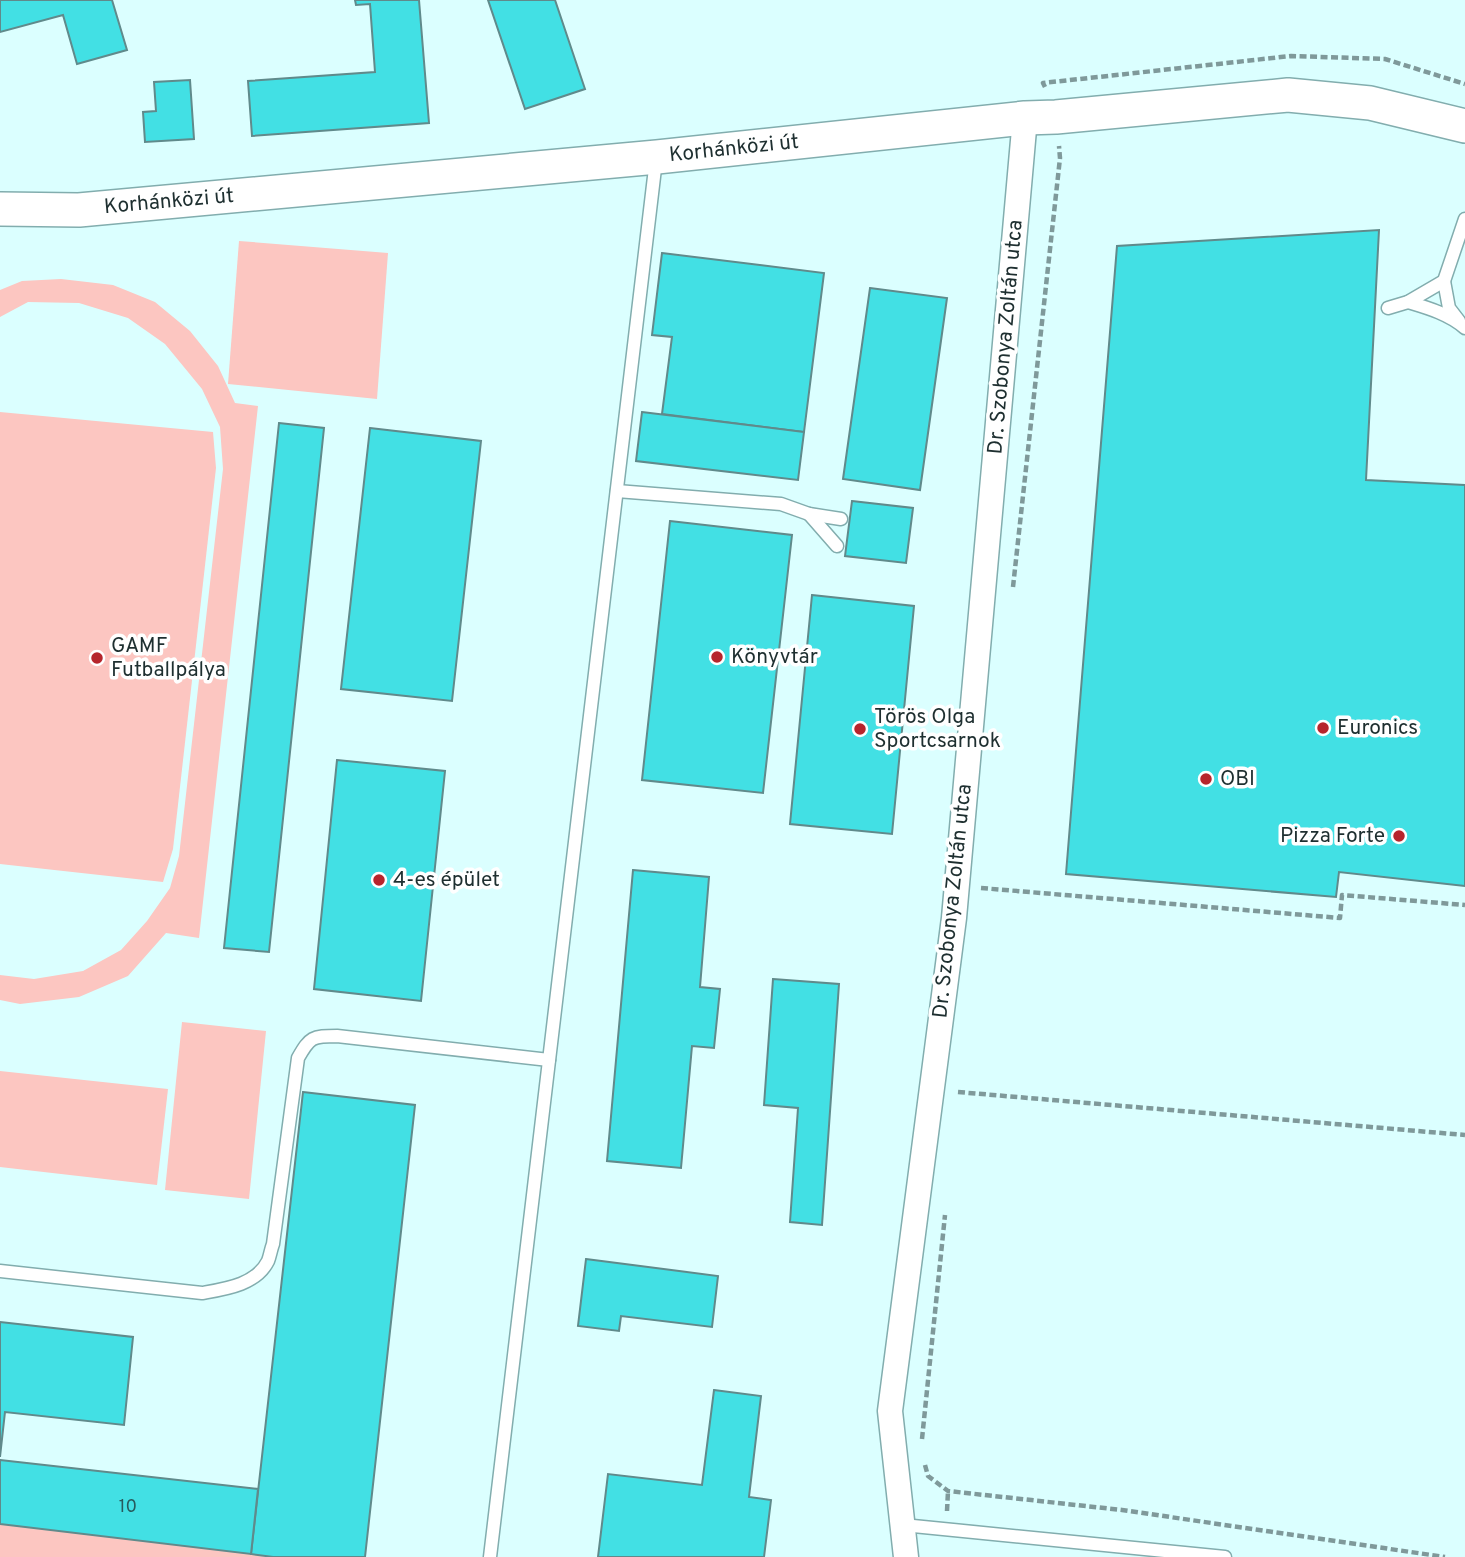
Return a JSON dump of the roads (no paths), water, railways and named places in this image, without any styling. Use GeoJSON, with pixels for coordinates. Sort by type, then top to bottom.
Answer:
{"type":"FeatureCollection","features":[{"type":"Feature","properties":{"kind":"street","name":"Korhánközi út"},"geometry":{"type":"LineString","coordinates":[[0,209],[79,210],[1287,95],[1370,103],[1465,126]]}},
{"type":"Feature","properties":{"kind":"street","name":"Dr. Szobonya Zoltán utca"},"geometry":{"type":"LineString","coordinates":[[906,1557],[890,1411],[954,918],[1041,118]]}},
{"type":"Feature","properties":{"kind":"lane"},"geometry":{"type":"LineString","coordinates":[[490,1557],[656,157]]}},
{"type":"Feature","properties":{"kind":"lane"},"geometry":{"type":"LineString","coordinates":[[1464,326],[1449,308],[1444,281],[1465,219]]}},
{"type":"Feature","properties":{"kind":"lane"},"geometry":{"type":"LineString","coordinates":[[1388,308],[1408,302],[1444,281]]}},
{"type":"Feature","properties":{"kind":"lane"},"geometry":{"type":"LineString","coordinates":[[1408,302],[1435,310],[1464,326]]}},
{"type":"Feature","properties":{"kind":"lane"},"geometry":{"type":"LineString","coordinates":[[617,491],[781,504],[809,514],[841,519]]}},
{"type":"Feature","properties":{"kind":"lane"},"geometry":{"type":"LineString","coordinates":[[809,514],[837,546]]}},
{"type":"Feature","properties":{"kind":"lane"},"geometry":{"type":"LineString","coordinates":[[0,1271],[202,1293],[235,1286],[257,1274],[267,1262],[273,1244],[298,1058],[307,1042],[321,1036],[549,1060]]}},
{"type":"Feature","properties":{"kind":"lane"},"geometry":{"type":"LineString","coordinates":[[903,1525],[1182,1555],[1225,1557]]}},
{"type":"Feature","properties":{"kind":"place","name":"Könyvtár"},"geometry":{"type":"Point","coordinates":[717,657]}},
{"type":"Feature","properties":{"kind":"place","name":"GAMF Futballpálya"},"geometry":{"type":"Point","coordinates":[97,658]}},
{"type":"Feature","properties":{"kind":"place","name":"Euronics"},"geometry":{"type":"Point","coordinates":[1323,728]}},
{"type":"Feature","properties":{"kind":"place","name":"Törös Olga Sportcsarnok"},"geometry":{"type":"Point","coordinates":[860,729]}},
{"type":"Feature","properties":{"kind":"place","name":"OBI"},"geometry":{"type":"Point","coordinates":[1206,779]}},
{"type":"Feature","properties":{"kind":"place","name":"Pizza Forte"},"geometry":{"type":"Point","coordinates":[1399,836]}},
{"type":"Feature","properties":{"kind":"place","name":"4-es épület"},"geometry":{"type":"Point","coordinates":[379,880]}}]}
